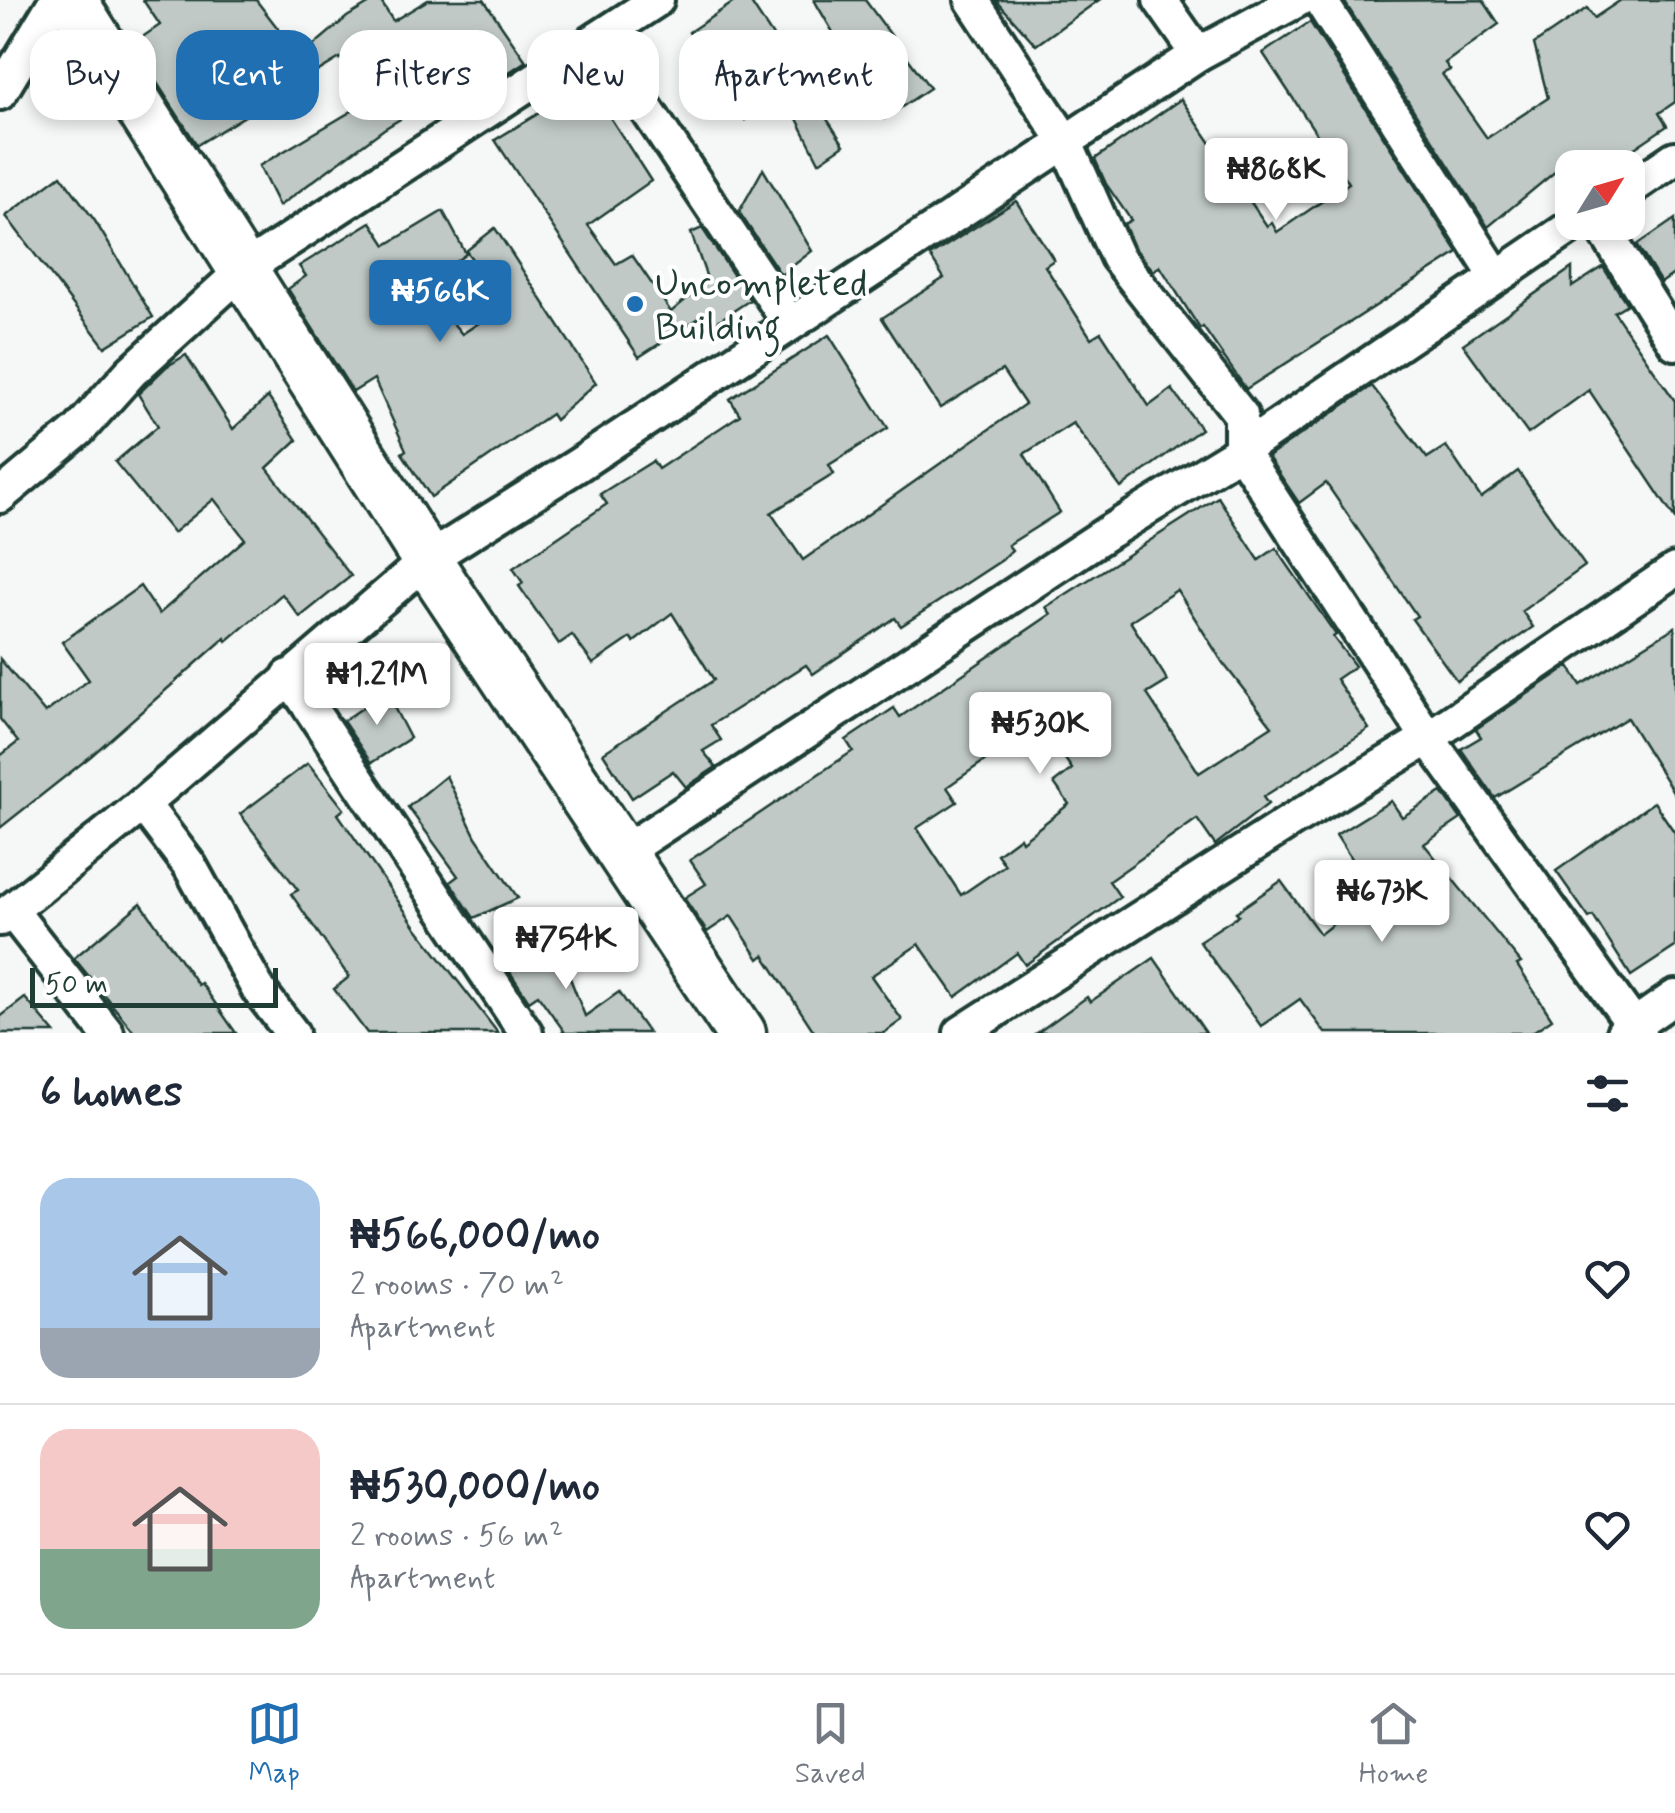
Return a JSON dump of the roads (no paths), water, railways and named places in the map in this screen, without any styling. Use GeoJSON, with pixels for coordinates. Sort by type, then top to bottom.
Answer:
{"type":"FeatureCollection","features":[{"type":"Feature","properties":{"kind":"street"},"geometry":{"type":"LineString","coordinates":[[0,92],[56,0]]}},
{"type":"Feature","properties":{"kind":"street"},"geometry":{"type":"LineString","coordinates":[[72,0],[428,560],[741,1033]]}},
{"type":"Feature","properties":{"kind":"street"},"geometry":{"type":"LineString","coordinates":[[611,30],[657,0]]}},
{"type":"Feature","properties":{"kind":"street"},"geometry":{"type":"LineString","coordinates":[[972,0],[1065,141],[1118,256],[1241,416],[1241,451],[1428,738],[1632,1030],[1675,998]]}},
{"type":"Feature","properties":{"kind":"street"},"geometry":{"type":"LineString","coordinates":[[1160,0],[1198,54]]}},
{"type":"Feature","properties":{"kind":"street"},"geometry":{"type":"LineString","coordinates":[[107,1033],[6,914],[144,804],[288,676],[428,560],[1198,54],[1298,0]]}},
{"type":"Feature","properties":{"kind":"street"},"geometry":{"type":"LineString","coordinates":[[1320,0],[1496,276]]}},
{"type":"Feature","properties":{"kind":"street"},"geometry":{"type":"LineString","coordinates":[[0,496],[80,430],[131,372],[243,270],[527,85]]}},
{"type":"Feature","properties":{"kind":"street"},"geometry":{"type":"LineString","coordinates":[[654,120],[790,324]]}},
{"type":"Feature","properties":{"kind":"street"},"geometry":{"type":"LineString","coordinates":[[1645,178],[1675,158]]}},
{"type":"Feature","properties":{"kind":"street"},"geometry":{"type":"LineString","coordinates":[[622,853],[1110,531],[1241,451],[1555,237]]}},
{"type":"Feature","properties":{"kind":"street"},"geometry":{"type":"LineString","coordinates":[[1610,240],[1675,343]]}},
{"type":"Feature","properties":{"kind":"street"},"geometry":{"type":"LineString","coordinates":[[961,1033],[1428,738],[1675,570]]}},
{"type":"Feature","properties":{"kind":"street"},"geometry":{"type":"LineString","coordinates":[[288,676],[526,1033]]}},
{"type":"Feature","properties":{"kind":"street"},"geometry":{"type":"LineString","coordinates":[[144,804],[190,866],[258,989],[292,1033]]}},
{"type":"Feature","properties":{"kind":"place","name":"Uncompleted Building"},"geometry":{"type":"Point","coordinates":[635,304]}}]}
